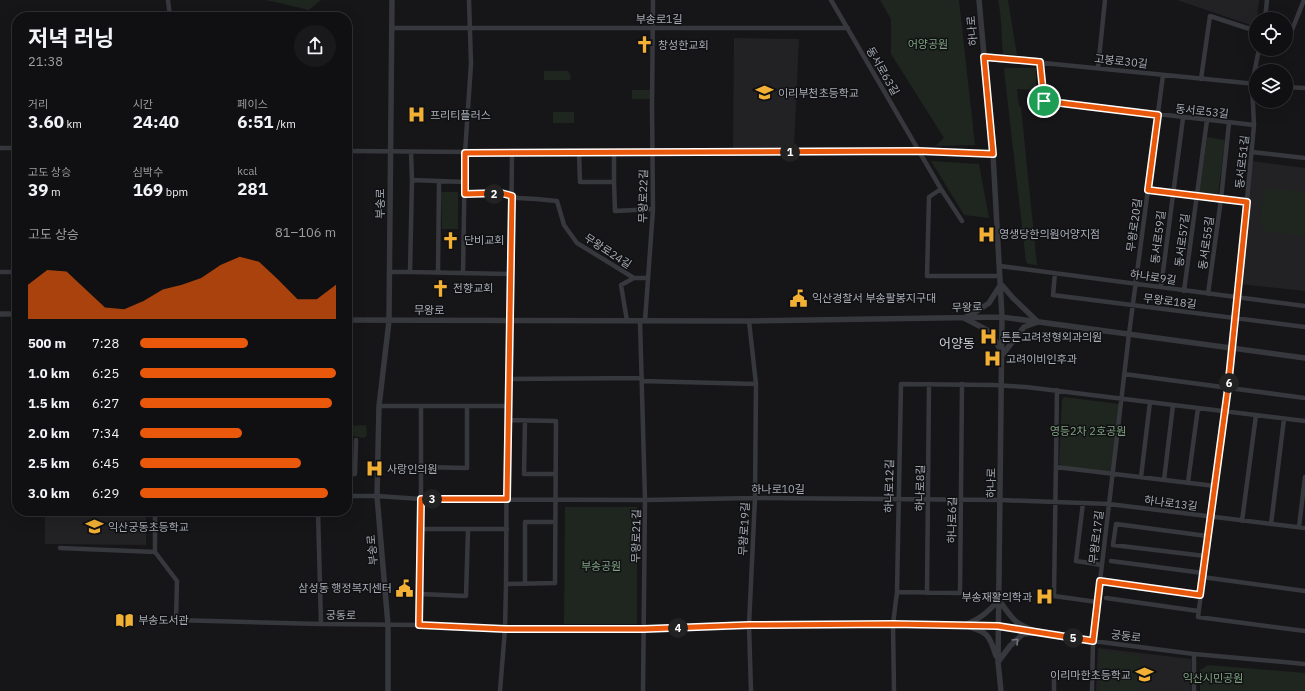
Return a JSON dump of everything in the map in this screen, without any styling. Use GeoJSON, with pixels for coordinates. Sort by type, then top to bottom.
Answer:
{"type":"FeatureCollection","features":[{"type":"Feature","properties":{"kind":"street"},"geometry":{"type":"LineString","coordinates":[[168,0],[169,12]]}},
{"type":"Feature","properties":{"kind":"street","name":"부송로"},"geometry":{"type":"LineString","coordinates":[[388,691],[388,625],[377,496],[379,406],[389,321],[392,0]]}},
{"type":"Feature","properties":{"kind":"street"},"geometry":{"type":"LineString","coordinates":[[463,273],[465,153],[471,64],[469,0]]}},
{"type":"Feature","properties":{"kind":"street","name":"무왕로22길"},"geometry":{"type":"LineString","coordinates":[[643,321],[653,209],[653,0]]}},
{"type":"Feature","properties":{"kind":"street","name":"동서로63길"},"geometry":{"type":"LineString","coordinates":[[831,0],[941,189],[962,221]]}},
{"type":"Feature","properties":{"kind":"street","name":"하나로"},"geometry":{"type":"LineString","coordinates":[[979,0],[993,154],[1001,284],[1003,354],[998,626],[998,662],[1001,691]]}},
{"type":"Feature","properties":{"kind":"street"},"geometry":{"type":"LineString","coordinates":[[1098,68],[1105,0]]}},
{"type":"Feature","properties":{"kind":"street"},"geometry":{"type":"LineString","coordinates":[[1266,12],[1267,0]]}},
{"type":"Feature","properties":{"kind":"street"},"geometry":{"type":"LineString","coordinates":[[1293,28],[1304,0]]}},
{"type":"Feature","properties":{"kind":"street"},"geometry":{"type":"LineString","coordinates":[[1201,79],[1210,16],[1249,28]]}},
{"type":"Feature","properties":{"kind":"street","name":"부송로1길"},"geometry":{"type":"LineString","coordinates":[[392,28],[848,28]]}},
{"type":"Feature","properties":{"kind":"street","name":"고봉로30길"},"geometry":{"type":"LineString","coordinates":[[984,57],[1249,84]]}},
{"type":"Feature","properties":{"kind":"street","name":"동서로53길"},"geometry":{"type":"LineString","coordinates":[[1040,62],[1044,101],[1254,126]]}},
{"type":"Feature","properties":{"kind":"street","name":"무왕로20길"},"geometry":{"type":"LineString","coordinates":[[1129,334],[1163,75]]}},
{"type":"Feature","properties":{"kind":"street"},"geometry":{"type":"LineString","coordinates":[[1293,87],[1305,88]]}},
{"type":"Feature","properties":{"kind":"street","name":"동서로51길"},"geometry":{"type":"LineString","coordinates":[[1198,611],[1236,318],[1252,152],[1254,108]]}},
{"type":"Feature","properties":{"kind":"street","name":"동서로59길"},"geometry":{"type":"LineString","coordinates":[[1161,287],[1172,193],[1183,118]]}},
{"type":"Feature","properties":{"kind":"street","name":"동서로57길"},"geometry":{"type":"LineString","coordinates":[[1184,290],[1207,120]]}},
{"type":"Feature","properties":{"kind":"street","name":"동서로55길"},"geometry":{"type":"LineString","coordinates":[[1208,294],[1221,199],[1229,123]]}},
{"type":"Feature","properties":{"kind":"street"},"geometry":{"type":"LineString","coordinates":[[0,148],[12,148]]}},
{"type":"Feature","properties":{"kind":"street"},"geometry":{"type":"LineString","coordinates":[[352,151],[465,153],[919,151],[993,154]]}},
{"type":"Feature","properties":{"kind":"street"},"geometry":{"type":"LineString","coordinates":[[410,272],[412,152]]}},
{"type":"Feature","properties":{"kind":"street"},"geometry":{"type":"LineString","coordinates":[[1252,152],[1305,158]]}},
{"type":"Feature","properties":{"kind":"street"},"geometry":{"type":"LineString","coordinates":[[500,691],[505,629],[507,406],[509,379],[512,153]]}},
{"type":"Feature","properties":{"kind":"street"},"geometry":{"type":"LineString","coordinates":[[579,153],[580,182],[614,182]]}},
{"type":"Feature","properties":{"kind":"street"},"geometry":{"type":"LineString","coordinates":[[614,153],[615,211],[653,209]]}},
{"type":"Feature","properties":{"kind":"street"},"geometry":{"type":"LineString","coordinates":[[412,180],[465,182]]}},
{"type":"Feature","properties":{"kind":"street"},"geometry":{"type":"LineString","coordinates":[[438,272],[439,181]]}},
{"type":"Feature","properties":{"kind":"street"},"geometry":{"type":"LineString","coordinates":[[941,189],[929,197],[927,276],[1000,276]]}},
{"type":"Feature","properties":{"kind":"street","name":"무왕로20길"},"geometry":{"type":"LineString","coordinates":[[1148,190],[1247,202]]}},
{"type":"Feature","properties":{"kind":"street","name":"무왕로24길"},"geometry":{"type":"LineString","coordinates":[[465,194],[501,193],[518,198],[557,202],[564,225],[577,243],[634,278],[648,278]]}},
{"type":"Feature","properties":{"kind":"street","name":"하나로9길"},"geometry":{"type":"LineString","coordinates":[[1000,266],[1305,306]]}},
{"type":"Feature","properties":{"kind":"street"},"geometry":{"type":"LineString","coordinates":[[0,272],[12,272]]}},
{"type":"Feature","properties":{"kind":"street"},"geometry":{"type":"LineString","coordinates":[[390,272],[510,274]]}},
{"type":"Feature","properties":{"kind":"street","name":"무왕로18길"},"geometry":{"type":"LineString","coordinates":[[1055,273],[1053,295],[1305,327]]}},
{"type":"Feature","properties":{"kind":"street"},"geometry":{"type":"LineString","coordinates":[[627,321],[621,285],[634,278]]}},
{"type":"Feature","properties":{"kind":"street"},"geometry":{"type":"LineString","coordinates":[[1001,284],[1038,322],[1024,327],[1003,354],[992,335],[987,330],[964,318],[989,303],[1001,284]]}},
{"type":"Feature","properties":{"kind":"street"},"geometry":{"type":"LineString","coordinates":[[0,314],[12,314]]}},
{"type":"Feature","properties":{"kind":"street","name":"무왕로"},"geometry":{"type":"LineString","coordinates":[[352,320],[749,321],[1002,317],[1304,358]]}},
{"type":"Feature","properties":{"kind":"street","name":"무왕로21길"},"geometry":{"type":"LineString","coordinates":[[643,321],[642,380],[645,500],[643,691]]}},
{"type":"Feature","properties":{"kind":"street","name":"무왕로19길"},"geometry":{"type":"LineString","coordinates":[[749,321],[756,384],[755,498],[749,625],[750,691]]}},
{"type":"Feature","properties":{"kind":"street","name":"무왕로17길"},"geometry":{"type":"LineString","coordinates":[[1092,691],[1093,641],[1097,602],[1129,334]]}},
{"type":"Feature","properties":{"kind":"street"},"geometry":{"type":"LineString","coordinates":[[1124,374],[1305,398]]}},
{"type":"Feature","properties":{"kind":"street"},"geometry":{"type":"LineString","coordinates":[[509,379],[642,380],[756,384]]}},
{"type":"Feature","properties":{"kind":"street","name":"하나로12길"},"geometry":{"type":"LineString","coordinates":[[894,691],[893,624],[897,592],[901,384],[1002,385],[1057,390],[1305,421]]}},
{"type":"Feature","properties":{"kind":"street","name":"하나로8길"},"geometry":{"type":"LineString","coordinates":[[927,593],[929,384]]}},
{"type":"Feature","properties":{"kind":"street","name":"하나로6길"},"geometry":{"type":"LineString","coordinates":[[897,592],[960,593],[962,384]]}},
{"type":"Feature","properties":{"kind":"street"},"geometry":{"type":"LineString","coordinates":[[1057,390],[1054,596],[1097,602]]}},
{"type":"Feature","properties":{"kind":"street"},"geometry":{"type":"LineString","coordinates":[[1141,477],[1150,402]]}},
{"type":"Feature","properties":{"kind":"street"},"geometry":{"type":"LineString","coordinates":[[1164,480],[1173,405]]}},
{"type":"Feature","properties":{"kind":"street"},"geometry":{"type":"LineString","coordinates":[[379,406],[507,406]]}},
{"type":"Feature","properties":{"kind":"street"},"geometry":{"type":"LineString","coordinates":[[419,625],[421,407]]}},
{"type":"Feature","properties":{"kind":"street"},"geometry":{"type":"LineString","coordinates":[[421,467],[467,468],[467,407]]}},
{"type":"Feature","properties":{"kind":"street"},"geometry":{"type":"LineString","coordinates":[[1188,482],[1198,408]]}},
{"type":"Feature","properties":{"kind":"street"},"geometry":{"type":"LineString","coordinates":[[1242,520],[1256,415]]}},
{"type":"Feature","properties":{"kind":"street"},"geometry":{"type":"LineString","coordinates":[[1271,524],[1284,419]]}},
{"type":"Feature","properties":{"kind":"street"},"geometry":{"type":"LineString","coordinates":[[506,584],[555,583],[556,421],[508,420]]}},
{"type":"Feature","properties":{"kind":"street"},"geometry":{"type":"LineString","coordinates":[[525,421],[524,474],[555,474]]}},
{"type":"Feature","properties":{"kind":"street"},"geometry":{"type":"LineString","coordinates":[[352,474],[355,474],[356,440]]}},
{"type":"Feature","properties":{"kind":"street"},"geometry":{"type":"LineString","coordinates":[[1056,467],[1215,486]]}},
{"type":"Feature","properties":{"kind":"street"},"geometry":{"type":"LineString","coordinates":[[1298,528],[1305,477]]}},
{"type":"Feature","properties":{"kind":"street","name":"하나로10길"},"geometry":{"type":"LineString","coordinates":[[352,496],[421,499],[645,500],[755,498],[1001,500]]}},
{"type":"Feature","properties":{"kind":"street","name":"하나로13길"},"geometry":{"type":"LineString","coordinates":[[1001,500],[1109,504],[1305,528]]}},
{"type":"Feature","properties":{"kind":"street"},"geometry":{"type":"LineString","coordinates":[[1083,503],[1076,561],[1102,565]]}},
{"type":"Feature","properties":{"kind":"street"},"geometry":{"type":"LineString","coordinates":[[60,548],[155,552],[155,516]]}},
{"type":"Feature","properties":{"kind":"street"},"geometry":{"type":"LineString","coordinates":[[318,516],[321,624]]}},
{"type":"Feature","properties":{"kind":"street"},"geometry":{"type":"LineString","coordinates":[[525,584],[525,522],[555,522]]}},
{"type":"Feature","properties":{"kind":"street"},"geometry":{"type":"LineString","coordinates":[[1205,556],[1113,544],[1116,524],[1208,536]]}},
{"type":"Feature","properties":{"kind":"street"},"geometry":{"type":"LineString","coordinates":[[420,529],[507,529]]}},
{"type":"Feature","properties":{"kind":"street"},"geometry":{"type":"LineString","coordinates":[[420,594],[466,596],[468,530]]}},
{"type":"Feature","properties":{"kind":"street","name":"궁동로"},"geometry":{"type":"LineString","coordinates":[[155,552],[177,581],[176,620],[419,625],[505,629],[644,629],[749,625],[893,624],[998,626],[1093,641],[1194,654],[1305,664]]}},
{"type":"Feature","properties":{"kind":"street"},"geometry":{"type":"LineString","coordinates":[[1111,561],[1305,591]]}},
{"type":"Feature","properties":{"kind":"street"},"geometry":{"type":"LineString","coordinates":[[1100,581],[1200,595]]}},
{"type":"Feature","properties":{"kind":"street"},"geometry":{"type":"LineString","coordinates":[[1106,598],[1198,611],[1198,617],[1305,631]]}},
{"type":"Feature","properties":{"kind":"street"},"geometry":{"type":"LineString","coordinates":[[964,625],[976,621],[999,600],[1012,618],[1023,628],[1040,632]]}},
{"type":"Feature","properties":{"kind":"street"},"geometry":{"type":"LineString","coordinates":[[964,625],[982,631],[991,640],[998,662]]}},
{"type":"Feature","properties":{"kind":"street"},"geometry":{"type":"LineString","coordinates":[[998,662],[1010,646],[1023,634],[1040,632]]}},
{"type":"Feature","properties":{"kind":"street"},"geometry":{"type":"LineString","coordinates":[[1194,654],[1194,691]]}},
{"type":"Feature","properties":{"kind":"street"},"geometry":{"type":"LineString","coordinates":[[1054,691],[1054,674],[1092,674]]}},
{"type":"Feature","properties":{"kind":"shaded area"},"geometry":{"type":"Polygon","coordinates":[[[1177,0],[1259,0],[1258,12],[1249,12],[1249,25],[1177,0]]]}},
{"type":"Feature","properties":{"kind":"shaded area","name":"이리부천초등학교"},"geometry":{"type":"Polygon","coordinates":[[[734,38],[799,39],[794,147],[733,148],[734,38]]]}},
{"type":"Feature","properties":{"kind":"shaded area"},"geometry":{"type":"Polygon","coordinates":[[[1252,161],[1305,168],[1305,291],[1239,284],[1252,161]]]}},
{"type":"Feature","properties":{"kind":"shaded area","name":"익산궁동초등학교"},"geometry":{"type":"Polygon","coordinates":[[[45,516],[146,516],[146,545],[45,544],[45,516]]]}},
{"type":"Feature","properties":{"kind":"shaded area","name":"이리마한초등학교"},"geometry":{"type":"Polygon","coordinates":[[[1098,648],[1191,659],[1191,691],[1096,691],[1098,648]]]}},
{"type":"Feature","properties":{"kind":"green space"},"geometry":{"type":"Polygon","coordinates":[[[266,0],[321,0],[309,10],[266,0]]]}},
{"type":"Feature","properties":{"kind":"green space","name":"어양공원"},"geometry":{"type":"Polygon","coordinates":[[[880,0],[959,0],[975,145],[935,146],[944,138],[891,54],[891,19],[880,0]]]}},
{"type":"Feature","properties":{"kind":"green space"},"geometry":{"type":"Polygon","coordinates":[[[998,0],[1008,0],[1017,55],[1003,54],[998,0]]]}},
{"type":"Feature","properties":{"kind":"green space"},"geometry":{"type":"Polygon","coordinates":[[[1005,68],[1036,68],[1036,90],[1017,89],[1019,106],[1021,107],[1037,265],[1028,264],[1026,262],[1004,70],[1005,68]]]}},
{"type":"Feature","properties":{"kind":"green space"},"geometry":{"type":"Polygon","coordinates":[[[544,71],[568,71],[571,76],[570,80],[544,80],[544,71]]]}},
{"type":"Feature","properties":{"kind":"green space"},"geometry":{"type":"Polygon","coordinates":[[[632,90],[652,90],[652,99],[632,99],[632,90]]]}},
{"type":"Feature","properties":{"kind":"green space"},"geometry":{"type":"Polygon","coordinates":[[[553,112],[574,112],[574,123],[553,123],[553,112]]]}},
{"type":"Feature","properties":{"kind":"green space"},"geometry":{"type":"Polygon","coordinates":[[[1207,137],[1225,140],[1218,195],[1199,193],[1207,137]]]}},
{"type":"Feature","properties":{"kind":"green space"},"geometry":{"type":"Polygon","coordinates":[[[931,161],[979,164],[989,218],[964,215],[931,161]]]}},
{"type":"Feature","properties":{"kind":"green space"},"geometry":{"type":"Polygon","coordinates":[[[1268,188],[1305,192],[1305,236],[1267,232],[1260,225],[1263,195],[1268,188]]]}},
{"type":"Feature","properties":{"kind":"green space"},"geometry":{"type":"Polygon","coordinates":[[[441,192],[458,192],[458,229],[442,229],[441,192]]]}},
{"type":"Feature","properties":{"kind":"green space","name":"영등2차 2호공원"},"geometry":{"type":"Polygon","coordinates":[[[1064,397],[1120,404],[1111,472],[1062,466],[1059,463],[1062,400],[1064,397]]]}},
{"type":"Feature","properties":{"kind":"green space"},"geometry":{"type":"Polygon","coordinates":[[[366,425],[367,435],[364,438],[353,436],[352,471],[352,426],[366,425]]]}},
{"type":"Feature","properties":{"kind":"green space","name":"부송공원"},"geometry":{"type":"Polygon","coordinates":[[[565,507],[637,507],[637,624],[564,624],[565,507]]]}},
{"type":"Feature","properties":{"kind":"green space"},"geometry":{"type":"Polygon","coordinates":[[[1100,651],[1141,655],[1140,691],[1100,691],[1100,651]]]}},
{"type":"Feature","properties":{"kind":"green space","name":"익산시민공원"},"geometry":{"type":"Polygon","coordinates":[[[1208,665],[1305,673],[1305,691],[1200,691],[1200,670],[1208,665]]]}},
{"type":"Feature","properties":{"kind":"place","name":"창성한교회"},"geometry":{"type":"Point","coordinates":[645,45]}},
{"type":"Feature","properties":{"kind":"place","name":"이리부천초등학교"},"geometry":{"type":"Point","coordinates":[765,93]}},
{"type":"Feature","properties":{"kind":"place","name":"프리티플러스"},"geometry":{"type":"Point","coordinates":[417,115]}},
{"type":"Feature","properties":{"kind":"place","name":"영생당한의원어양지점"},"geometry":{"type":"Point","coordinates":[986,234]}},
{"type":"Feature","properties":{"kind":"place","name":"단비교회"},"geometry":{"type":"Point","coordinates":[451,240]}},
{"type":"Feature","properties":{"kind":"place","name":"전향교회"},"geometry":{"type":"Point","coordinates":[440,288]}},
{"type":"Feature","properties":{"kind":"place","name":"익산경찰서 부송팔봉지구대"},"geometry":{"type":"Point","coordinates":[799,298]}},
{"type":"Feature","properties":{"kind":"place","name":"튼튼고려정형외과의원"},"geometry":{"type":"Point","coordinates":[988,337]}},
{"type":"Feature","properties":{"kind":"place","name":"고려이비인후과"},"geometry":{"type":"Point","coordinates":[993,359]}},
{"type":"Feature","properties":{"kind":"place","name":"사랑인의원"},"geometry":{"type":"Point","coordinates":[374,469]}},
{"type":"Feature","properties":{"kind":"place","name":"익산궁동초등학교"},"geometry":{"type":"Point","coordinates":[95,527]}},
{"type":"Feature","properties":{"kind":"place","name":"삼성동 행정복지센터"},"geometry":{"type":"Point","coordinates":[405,588]}},
{"type":"Feature","properties":{"kind":"place","name":"부송재활의학과"},"geometry":{"type":"Point","coordinates":[1045,597]}},
{"type":"Feature","properties":{"kind":"place","name":"부송도서관"},"geometry":{"type":"Point","coordinates":[125,620]}},
{"type":"Feature","properties":{"kind":"place","name":"이리마한초등학교"},"geometry":{"type":"Point","coordinates":[1144,675]}},
{"type":"Feature","properties":{"kind":"district","name":"어양동"},"geometry":{"type":"Point","coordinates":[957,343]}},
{"type":"Feature","properties":{"kind":"route"},"geometry":{"type":"LineString","coordinates":[[984,57],[1040,62],[1044,101],[1158,115],[1148,190],[1247,202],[1228,388],[1200,595],[1100,581],[1093,641],[998,626],[893,624],[749,625],[644,629],[505,629],[419,625],[421,499],[507,499],[507,406],[509,379],[512,196],[501,193],[465,194],[465,153],[919,151],[993,154],[984,57]]}}]}
